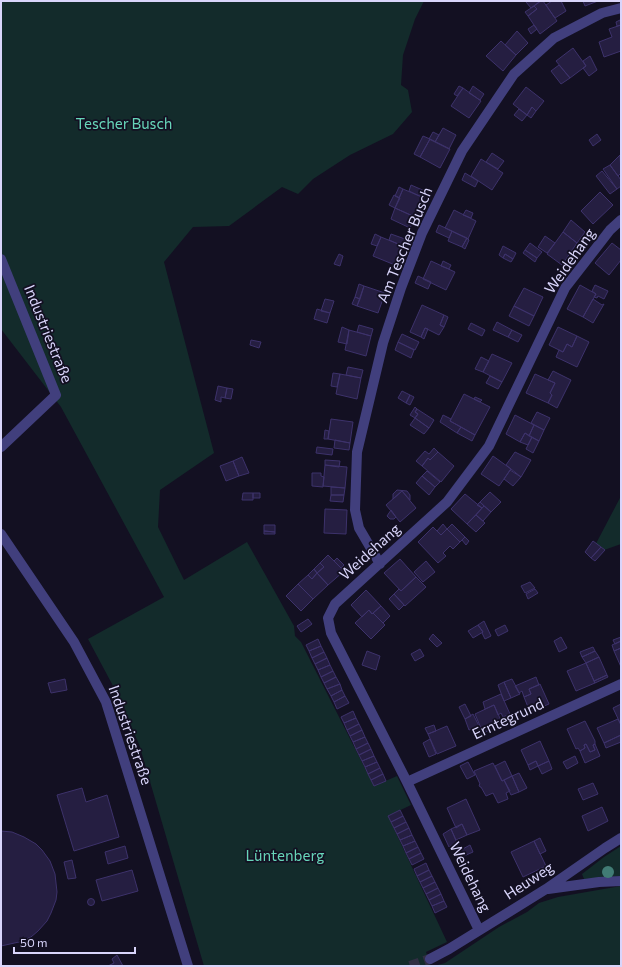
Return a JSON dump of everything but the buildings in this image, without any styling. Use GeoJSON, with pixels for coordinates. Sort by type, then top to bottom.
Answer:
{"type":"FeatureCollection","features":[{"type":"Feature","properties":{"kind":"street","name":"Am Tescher Busch"},"geometry":{"type":"LineString","coordinates":[[380,564],[359,528],[356,510],[357,452],[384,343],[401,288],[422,233],[462,151],[514,74],[554,38],[602,13],[621,8]]}},
{"type":"Feature","properties":{"kind":"street","name":"Weidehang"},"geometry":{"type":"LineString","coordinates":[[479,930],[407,782],[331,633],[328,618],[335,604],[447,502],[489,446],[565,288],[610,230],[621,220]]}},
{"type":"Feature","properties":{"kind":"street","name":"Industriestraße"},"geometry":{"type":"LineString","coordinates":[[1,259],[56,395],[1,447]]}},
{"type":"Feature","properties":{"kind":"street","name":"Industriestraße"},"geometry":{"type":"LineString","coordinates":[[1,534],[74,642],[106,702],[186,965]]}},
{"type":"Feature","properties":{"kind":"street","name":"Erntegrund"},"geometry":{"type":"LineString","coordinates":[[407,782],[621,684]]}},
{"type":"Feature","properties":{"kind":"street","name":"Heuweg"},"geometry":{"type":"LineString","coordinates":[[430,959],[546,889],[621,838]]}},
{"type":"Feature","properties":{"kind":"street"},"geometry":{"type":"LineString","coordinates":[[546,889],[599,882],[621,881]]}},
{"type":"Feature","properties":{"kind":"green space"},"geometry":{"type":"Polygon","coordinates":[[[1,1],[424,1],[415,19],[403,55],[401,85],[408,90],[412,112],[393,134],[350,155],[313,179],[298,194],[282,187],[229,226],[193,227],[164,262],[214,453],[160,490],[158,527],[184,580],[247,542],[294,626],[295,636],[301,642],[374,786],[397,776],[411,805],[388,816],[447,942],[426,952],[431,966],[204,966],[139,744],[112,684],[88,639],[164,597],[61,407],[1,329],[1,1]]]}},
{"type":"Feature","properties":{"kind":"green space"},"geometry":{"type":"Polygon","coordinates":[[[621,496],[621,544],[590,555],[621,496]]]}},
{"type":"Feature","properties":{"kind":"green space"},"geometry":{"type":"Polygon","coordinates":[[[621,846],[621,876],[584,879],[582,874],[621,846]]]}},
{"type":"Feature","properties":{"kind":"green space"},"geometry":{"type":"Polygon","coordinates":[[[621,886],[621,966],[434,966],[445,963],[499,927],[527,912],[539,903],[558,897],[621,886]]]}},
{"type":"Feature","properties":{"kind":"tunnel"},"geometry":{"type":"LineString","coordinates":[[410,966],[430,959]]}},
{"type":"Feature","properties":{"kind":"park label","name":"Tescher Busch"},"geometry":{"type":"Point","coordinates":[124,124]}},
{"type":"Feature","properties":{"kind":"park label","name":"Lüntenberg"},"geometry":{"type":"Point","coordinates":[285,856]}}]}
